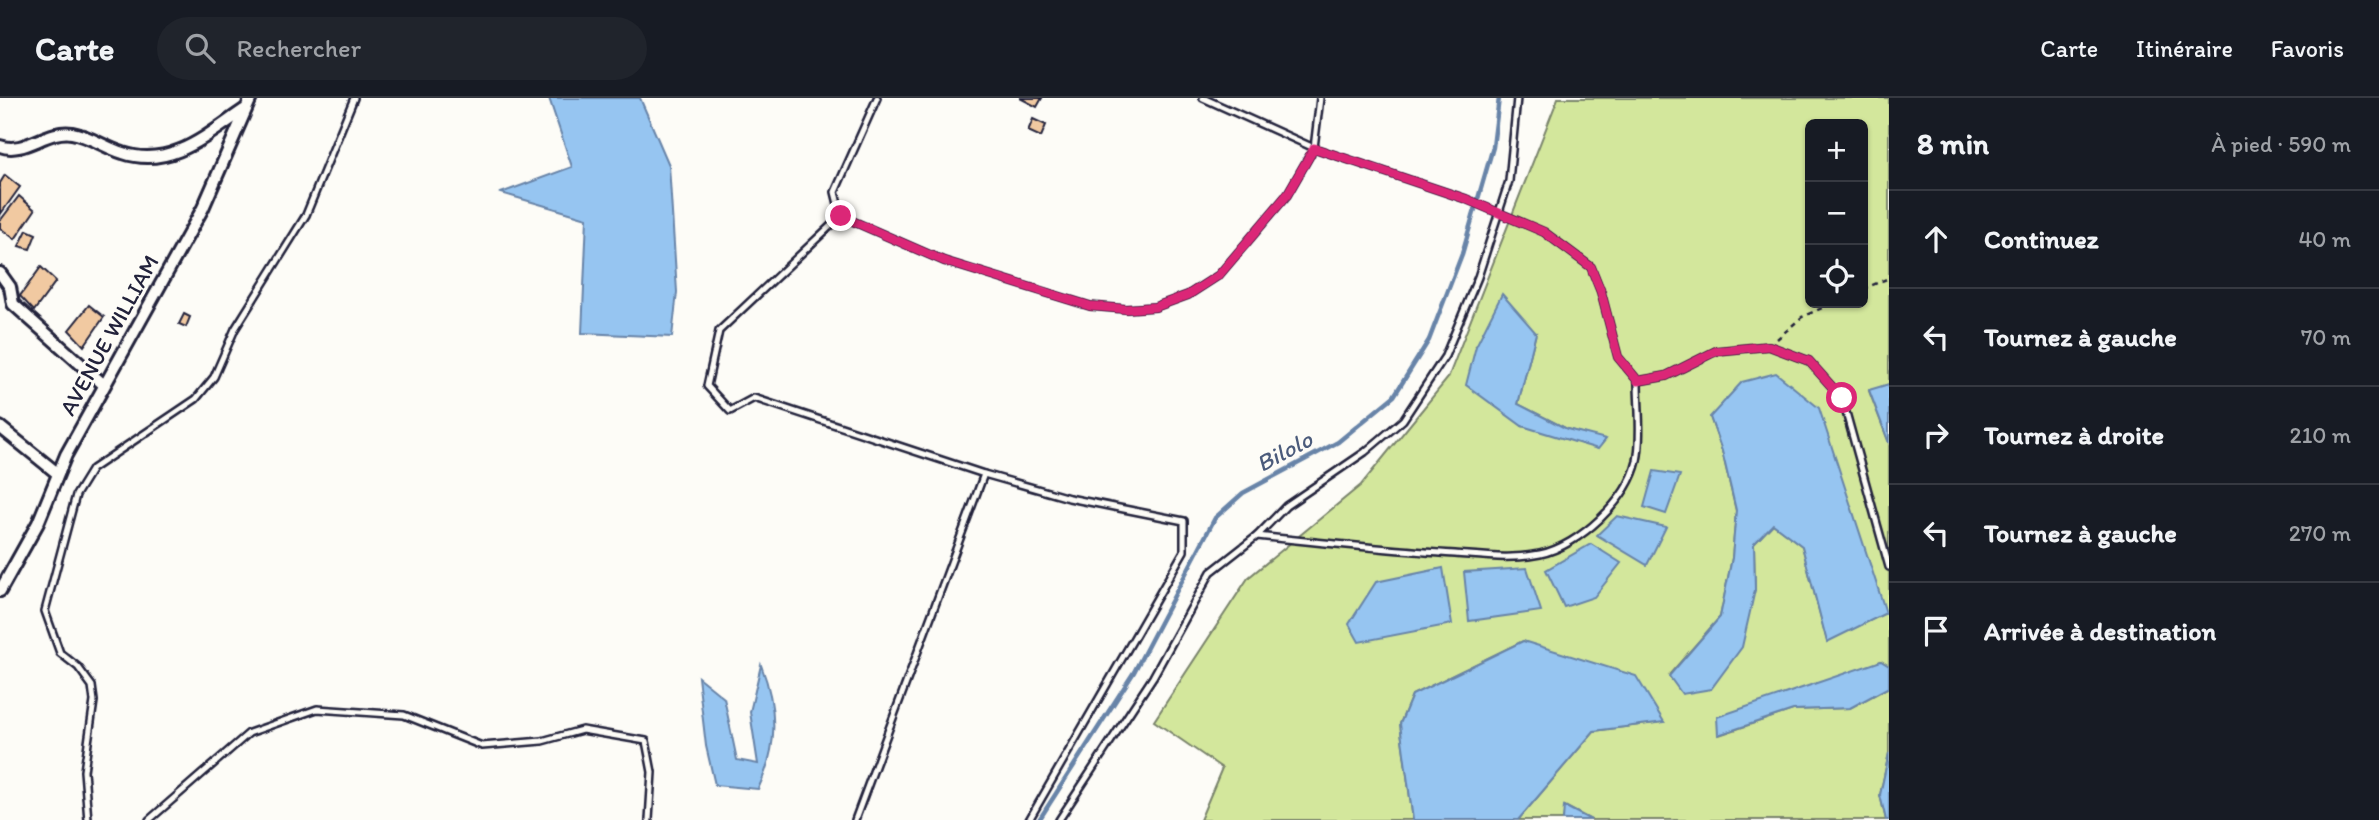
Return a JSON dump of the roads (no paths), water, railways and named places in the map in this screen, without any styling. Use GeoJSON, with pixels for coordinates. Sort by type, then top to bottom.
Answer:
{"type":"FeatureCollection","features":[{"type":"Feature","properties":{"kind":"street"},"geometry":{"type":"LineString","coordinates":[[0,146],[26,146],[45,135],[73,133],[124,154],[150,159],[184,150],[249,103]]}},
{"type":"Feature","properties":{"kind":"street","name":"AVENUE WILLIAM"},"geometry":{"type":"LineString","coordinates":[[0,591],[38,523],[57,473],[104,384],[203,208],[249,103]]}},
{"type":"Feature","properties":{"kind":"street"},"geometry":{"type":"LineString","coordinates":[[0,273],[9,287],[13,304],[104,384]]}},
{"type":"Feature","properties":{"kind":"street"},"geometry":{"type":"LineString","coordinates":[[0,427],[57,473]]}},
{"type":"Feature","properties":{"kind":"lane"},"geometry":{"type":"LineString","coordinates":[[88,820],[84,771],[94,701],[92,686],[78,667],[60,653],[45,611],[64,529],[76,495],[92,469],[197,399],[214,377],[235,329],[306,215],[354,98]]}},
{"type":"Feature","properties":{"kind":"lane"},"geometry":{"type":"LineString","coordinates":[[841,216],[835,192],[877,98]]}},
{"type":"Feature","properties":{"kind":"lane"},"geometry":{"type":"LineString","coordinates":[[1203,98],[1314,148],[1466,199],[1544,232],[1591,267],[1601,292],[1618,357],[1638,381],[1637,460],[1631,478],[1621,494],[1595,522],[1570,541],[1542,554],[1510,557],[1387,550],[1257,536]]}},
{"type":"Feature","properties":{"kind":"lane"},"geometry":{"type":"LineString","coordinates":[[841,216],[944,261],[1090,306],[1126,309],[1155,307],[1188,295],[1219,275],[1287,195],[1314,148],[1320,98]]}},
{"type":"Feature","properties":{"kind":"lane"},"geometry":{"type":"LineString","coordinates":[[1059,820],[1153,677],[1211,572],[1257,536],[1286,506],[1366,452],[1403,420],[1445,356],[1478,277],[1509,181],[1517,98]]}},
{"type":"Feature","properties":{"kind":"lane"},"geometry":{"type":"LineString","coordinates":[[841,216],[719,331],[707,386],[730,411],[754,398],[984,474],[1069,498],[1184,521],[1184,551],[1029,820]]}},
{"type":"Feature","properties":{"kind":"lane"},"geometry":{"type":"LineString","coordinates":[[1638,381],[1666,376],[1716,351],[1769,346],[1809,361],[1842,398],[1889,567]]}},
{"type":"Feature","properties":{"kind":"lane"},"geometry":{"type":"LineString","coordinates":[[855,820],[984,474]]}},
{"type":"Feature","properties":{"kind":"lane"},"geometry":{"type":"LineString","coordinates":[[149,820],[249,733],[317,709],[404,715],[482,746],[542,741],[582,730],[646,741],[652,772],[649,820]]}},
{"type":"Feature","properties":{"kind":"water"},"geometry":{"type":"Polygon","coordinates":[[[549,98],[640,98],[669,165],[677,292],[672,337],[582,333],[587,218],[501,193],[572,167],[549,98]]]}},
{"type":"Feature","properties":{"kind":"water"},"geometry":{"type":"Polygon","coordinates":[[[1502,294],[1536,333],[1518,404],[1567,429],[1606,439],[1598,449],[1522,426],[1466,385],[1476,346],[1502,294]]]}},
{"type":"Feature","properties":{"kind":"water"},"geometry":{"type":"Polygon","coordinates":[[[1776,373],[1819,408],[1886,613],[1827,642],[1802,546],[1773,524],[1754,544],[1755,590],[1742,647],[1711,689],[1682,694],[1669,676],[1720,617],[1732,558],[1736,510],[1722,451],[1710,417],[1742,382],[1776,373]]]}},
{"type":"Feature","properties":{"kind":"water"},"geometry":{"type":"Polygon","coordinates":[[[1889,384],[1889,443],[1869,390],[1889,384]]]}},
{"type":"Feature","properties":{"kind":"water"},"geometry":{"type":"Polygon","coordinates":[[[1654,471],[1680,475],[1666,514],[1644,507],[1654,471]]]}},
{"type":"Feature","properties":{"kind":"water"},"geometry":{"type":"Polygon","coordinates":[[[1617,516],[1666,527],[1647,565],[1597,535],[1617,516]]]}},
{"type":"Feature","properties":{"kind":"water"},"geometry":{"type":"Polygon","coordinates":[[[1591,544],[1621,563],[1594,597],[1564,607],[1546,570],[1591,544]]]}},
{"type":"Feature","properties":{"kind":"water"},"geometry":{"type":"Polygon","coordinates":[[[1443,568],[1452,624],[1359,642],[1349,624],[1376,582],[1443,568]]]}},
{"type":"Feature","properties":{"kind":"water"},"geometry":{"type":"Polygon","coordinates":[[[1527,568],[1541,611],[1469,621],[1464,572],[1527,568]]]}},
{"type":"Feature","properties":{"kind":"water"},"geometry":{"type":"Polygon","coordinates":[[[1523,641],[1636,676],[1664,722],[1594,731],[1518,820],[1413,820],[1400,724],[1412,695],[1523,641]]]}},
{"type":"Feature","properties":{"kind":"water"},"geometry":{"type":"Polygon","coordinates":[[[1881,661],[1889,666],[1889,687],[1850,708],[1793,710],[1718,735],[1717,717],[1881,661]]]}},
{"type":"Feature","properties":{"kind":"water"},"geometry":{"type":"Polygon","coordinates":[[[761,665],[773,712],[772,743],[765,773],[758,789],[715,785],[706,746],[698,677],[724,698],[737,760],[758,764],[750,712],[761,665]]]}},
{"type":"Feature","properties":{"kind":"water"},"geometry":{"type":"Polygon","coordinates":[[[1889,753],[1889,820],[1886,820],[1880,795],[1889,753]]]}},
{"type":"Feature","properties":{"kind":"water"},"geometry":{"type":"Polygon","coordinates":[[[1564,806],[1591,820],[1563,820],[1564,806]]]}},
{"type":"Feature","properties":{"kind":"waterway","name":"Bilolo"},"geometry":{"type":"LineString","coordinates":[[1039,820],[1134,672],[1215,518],[1243,493],[1338,442],[1394,396],[1429,340],[1462,254],[1493,147],[1499,98]]}}]}
